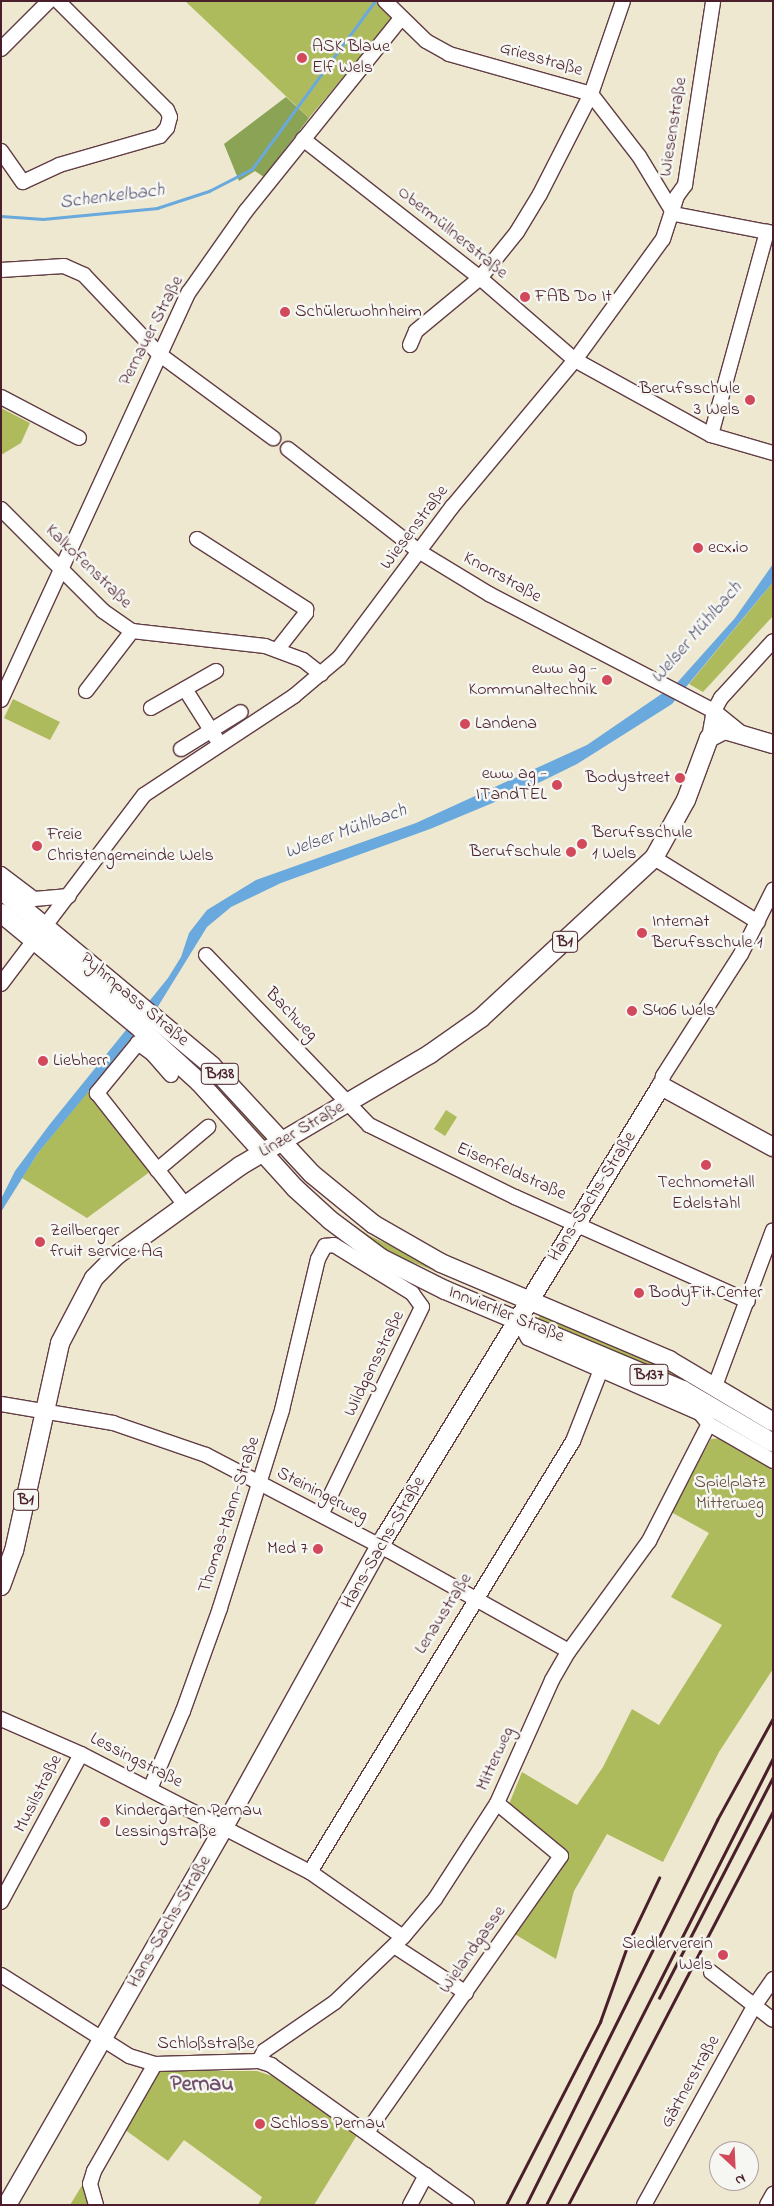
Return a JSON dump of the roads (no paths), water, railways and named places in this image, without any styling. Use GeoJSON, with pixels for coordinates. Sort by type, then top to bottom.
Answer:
{"type":"FeatureCollection","features":[{"type":"Feature","properties":{"kind":"main road"},"geometry":{"type":"LineString","coordinates":[[708,738],[725,730],[773,744]]}},
{"type":"Feature","properties":{"kind":"main road","name":"Linzer Straße"},"geometry":{"type":"LineString","coordinates":[[1,1586],[14,1551],[60,1343],[94,1278],[117,1255],[185,1205],[281,1140],[430,1054],[481,1018],[654,858],[686,800],[708,738]]}},
{"type":"Feature","properties":{"kind":"main road","name":"Pyhrnpass Straße"},"geometry":{"type":"LineString","coordinates":[[1,890],[40,932],[141,1017],[212,1066],[281,1140]]}},
{"type":"Feature","properties":{"kind":"main road","name":"Pyhrnpass Straße"},"geometry":{"type":"LineString","coordinates":[[1,913],[40,932]]}},
{"type":"Feature","properties":{"kind":"main road","name":"Pyhrnpass Straße"},"geometry":{"type":"LineString","coordinates":[[141,1017],[262,1153]]}},
{"type":"Feature","properties":{"kind":"main road"},"geometry":{"type":"LineString","coordinates":[[661,1086],[773,1147]]}},
{"type":"Feature","properties":{"kind":"main road","name":"Hans-Sachs-Straße"},"geometry":{"type":"LineString","coordinates":[[8,2205],[224,1827],[380,1546],[661,1086]]}},
{"type":"Feature","properties":{"kind":"main road","name":"Innviertler Straße"},"geometry":{"type":"LineString","coordinates":[[281,1140],[331,1192],[388,1234],[441,1263],[669,1360],[773,1422]]}},
{"type":"Feature","properties":{"kind":"main road","name":"Innviertler Straße"},"geometry":{"type":"LineString","coordinates":[[262,1153],[330,1220],[382,1258],[445,1290],[683,1390],[773,1443]]}},
{"type":"Feature","properties":{"kind":"main road"},"geometry":{"type":"LineString","coordinates":[[552,1263],[548,1291],[563,1314]]}},
{"type":"Feature","properties":{"kind":"street"},"geometry":{"type":"LineString","coordinates":[[1,49],[48,1]]}},
{"type":"Feature","properties":{"kind":"street"},"geometry":{"type":"LineString","coordinates":[[1,151],[23,182],[59,165],[160,136],[168,128],[170,117],[167,110],[58,1]]}},
{"type":"Feature","properties":{"kind":"street","name":"Griesstraße"},"geometry":{"type":"LineString","coordinates":[[386,1],[426,41],[449,54],[591,94],[639,156],[674,214]]}},
{"type":"Feature","properties":{"kind":"street"},"geometry":{"type":"LineString","coordinates":[[410,345],[416,331],[480,278],[516,232],[540,194],[591,94],[623,1]]}},
{"type":"Feature","properties":{"kind":"street","name":"Wiesenstraße"},"geometry":{"type":"LineString","coordinates":[[1,984],[144,795],[220,745],[321,674],[359,634],[452,507],[575,360],[663,239],[674,214],[677,196],[685,185],[713,1]]}},
{"type":"Feature","properties":{"kind":"street","name":"Pernauer Straße"},"geometry":{"type":"LineString","coordinates":[[1,700],[189,292],[246,211],[401,18]]}},
{"type":"Feature","properties":{"kind":"street","name":"Obermüllnerstraße"},"geometry":{"type":"LineString","coordinates":[[303,140],[480,278],[575,360],[711,435],[773,453]]}},
{"type":"Feature","properties":{"kind":"street"},"geometry":{"type":"LineString","coordinates":[[674,214],[770,232],[711,435]]}},
{"type":"Feature","properties":{"kind":"street"},"geometry":{"type":"LineString","coordinates":[[1,270],[64,266],[84,275],[159,354],[273,438]]}},
{"type":"Feature","properties":{"kind":"street"},"geometry":{"type":"LineString","coordinates":[[1,398],[79,438]]}},
{"type":"Feature","properties":{"kind":"street","name":"Knorrstraße"},"geometry":{"type":"LineString","coordinates":[[288,449],[420,552],[490,594],[681,697],[714,711],[746,736]]}},
{"type":"Feature","properties":{"kind":"street","name":"Kalkofenstraße"},"geometry":{"type":"LineString","coordinates":[[1,509],[103,611],[132,631],[277,650],[303,660],[321,674]]}},
{"type":"Feature","properties":{"kind":"street"},"geometry":{"type":"LineString","coordinates":[[197,539],[306,609],[306,613],[277,650]]}},
{"type":"Feature","properties":{"kind":"street"},"geometry":{"type":"LineString","coordinates":[[86,691],[132,631]]}},
{"type":"Feature","properties":{"kind":"street","name":"Linzer Straße"},"geometry":{"type":"LineString","coordinates":[[708,738],[714,711],[733,682],[773,641]]}},
{"type":"Feature","properties":{"kind":"street"},"geometry":{"type":"LineString","coordinates":[[151,708],[216,671]]}},
{"type":"Feature","properties":{"kind":"street"},"geometry":{"type":"LineString","coordinates":[[185,689],[220,745]]}},
{"type":"Feature","properties":{"kind":"street"},"geometry":{"type":"LineString","coordinates":[[181,749],[241,712]]}},
{"type":"Feature","properties":{"kind":"street"},"geometry":{"type":"LineString","coordinates":[[654,858],[758,922]]}},
{"type":"Feature","properties":{"kind":"street"},"geometry":{"type":"LineString","coordinates":[[1,874],[34,899],[69,896]]}},
{"type":"Feature","properties":{"kind":"street","name":"Hans-Sachs-Straße"},"geometry":{"type":"LineString","coordinates":[[661,1086],[663,1076],[712,1002],[758,922],[773,890]]}},
{"type":"Feature","properties":{"kind":"street"},"geometry":{"type":"LineString","coordinates":[[34,899],[40,932]]}},
{"type":"Feature","properties":{"kind":"street","name":"Bachweg"},"geometry":{"type":"LineString","coordinates":[[206,955],[313,1066],[346,1104]]}},
{"type":"Feature","properties":{"kind":"street"},"geometry":{"type":"LineString","coordinates":[[171,1075],[153,1054],[138,1043],[97,1093],[185,1205]]}},
{"type":"Feature","properties":{"kind":"street","name":"Eisenfeldstraße"},"geometry":{"type":"LineString","coordinates":[[346,1104],[381,1133],[515,1197],[577,1222],[748,1302]]}},
{"type":"Feature","properties":{"kind":"street"},"geometry":{"type":"LineString","coordinates":[[157,1170],[208,1127]]}},
{"type":"Feature","properties":{"kind":"street"},"geometry":{"type":"LineString","coordinates":[[715,1386],[748,1302],[773,1230]]}},
{"type":"Feature","properties":{"kind":"street","name":"Wildgansstraße"},"geometry":{"type":"LineString","coordinates":[[321,1515],[422,1307],[412,1293],[334,1245],[325,1246]]}},
{"type":"Feature","properties":{"kind":"street","name":"Thomas-Mann-Straße"},"geometry":{"type":"LineString","coordinates":[[150,1789],[187,1702],[259,1485],[282,1410],[318,1260],[325,1246]]}},
{"type":"Feature","properties":{"kind":"street"},"geometry":{"type":"LineString","coordinates":[[518,1320],[528,1338],[600,1372],[700,1413],[708,1424],[773,1460]]}},
{"type":"Feature","properties":{"kind":"street","name":"Lenaustraße"},"geometry":{"type":"LineString","coordinates":[[310,1872],[573,1441],[600,1372]]}},
{"type":"Feature","properties":{"kind":"street","name":"Steiningerweg"},"geometry":{"type":"LineString","coordinates":[[1,1404],[44,1413],[113,1423],[151,1434],[206,1455],[259,1485],[380,1546],[569,1651]]}},
{"type":"Feature","properties":{"kind":"street","name":"Mitterweg"},"geometry":{"type":"LineString","coordinates":[[259,2061],[264,2051],[335,2002],[399,1942],[435,1899],[497,1804],[552,1680],[569,1651],[649,1541],[708,1424]]}},
{"type":"Feature","properties":{"kind":"street","name":"Lessingstraße"},"geometry":{"type":"LineString","coordinates":[[1,1719],[81,1754],[310,1872],[466,1993]]}},
{"type":"Feature","properties":{"kind":"street","name":"Musilstraße"},"geometry":{"type":"LineString","coordinates":[[1,1902],[81,1754]]}},
{"type":"Feature","properties":{"kind":"street","name":"Wielandgasse"},"geometry":{"type":"LineString","coordinates":[[367,2132],[561,1856],[497,1804]]}},
{"type":"Feature","properties":{"kind":"street"},"geometry":{"type":"LineString","coordinates":[[711,1972],[773,2020]]}},
{"type":"Feature","properties":{"kind":"street","name":"Schloßstraße"},"geometry":{"type":"LineString","coordinates":[[1,1975],[130,2056],[156,2064],[259,2061],[286,2073],[467,2205]]}},
{"type":"Feature","properties":{"kind":"street","name":"Gärtnerstraße"},"geometry":{"type":"LineString","coordinates":[[644,2205],[754,2005],[773,1979]]}},
{"type":"Feature","properties":{"kind":"street"},"geometry":{"type":"LineString","coordinates":[[96,2205],[90,2184],[94,2171],[156,2064]]}},
{"type":"Feature","properties":{"kind":"street"},"geometry":{"type":"LineString","coordinates":[[410,2205],[426,2175]]}},
{"type":"Feature","properties":{"kind":"street"},"geometry":{"type":"LineString","coordinates":[[767,2205],[773,2194]]}},
{"type":"Feature","properties":{"kind":"water"},"geometry":{"type":"Polygon","coordinates":[[[773,564],[773,582],[672,704],[577,764],[526,789],[430,829],[281,883],[231,907],[207,927],[157,1008],[38,1153],[1,1212],[1,1199],[15,1171],[50,1124],[168,978],[181,957],[189,933],[207,910],[256,880],[416,823],[587,745],[676,684],[735,618],[773,564]]]}},
{"type":"Feature","properties":{"kind":"waterway","name":"Schenkelbach"},"geometry":{"type":"LineString","coordinates":[[1,216],[43,219],[157,208],[209,191],[252,169],[375,1]]}},
{"type":"Feature","properties":{"kind":"railway"},"geometry":{"type":"LineString","coordinates":[[526,2205],[717,1820],[773,1718]]}},
{"type":"Feature","properties":{"kind":"railway"},"geometry":{"type":"LineString","coordinates":[[546,2205],[773,1758]]}},
{"type":"Feature","properties":{"kind":"railway"},"geometry":{"type":"LineString","coordinates":[[659,1998],[773,1777]]}},
{"type":"Feature","properties":{"kind":"railway"},"geometry":{"type":"LineString","coordinates":[[568,2205],[773,1812]]}},
{"type":"Feature","properties":{"kind":"railway"},"geometry":{"type":"LineString","coordinates":[[506,2205],[600,2022],[629,1941],[659,1878]]}},
{"type":"Feature","properties":{"kind":"place","name":"ASK Blaue Elf Wels"},"geometry":{"type":"Point","coordinates":[302,58]}},
{"type":"Feature","properties":{"kind":"place","name":"FAB Do It"},"geometry":{"type":"Point","coordinates":[525,297]}},
{"type":"Feature","properties":{"kind":"place","name":"Schülerwohnheim"},"geometry":{"type":"Point","coordinates":[285,312]}},
{"type":"Feature","properties":{"kind":"place","name":"Berufsschule 3 Wels"},"geometry":{"type":"Point","coordinates":[750,400]}},
{"type":"Feature","properties":{"kind":"place","name":"ecx.io"},"geometry":{"type":"Point","coordinates":[698,548]}},
{"type":"Feature","properties":{"kind":"place","name":"eww ag - Kommunaltechnik"},"geometry":{"type":"Point","coordinates":[607,680]}},
{"type":"Feature","properties":{"kind":"place","name":"Landena"},"geometry":{"type":"Point","coordinates":[465,724]}},
{"type":"Feature","properties":{"kind":"place","name":"Bodystreet"},"geometry":{"type":"Point","coordinates":[680,778]}},
{"type":"Feature","properties":{"kind":"place","name":"eww ag - ITandTEL"},"geometry":{"type":"Point","coordinates":[557,785]}},
{"type":"Feature","properties":{"kind":"place","name":"Berufsschule 1 Wels"},"geometry":{"type":"Point","coordinates":[582,844]}},
{"type":"Feature","properties":{"kind":"place","name":"Freie Christengemeinde Wels"},"geometry":{"type":"Point","coordinates":[37,846]}},
{"type":"Feature","properties":{"kind":"place","name":"Berufschule"},"geometry":{"type":"Point","coordinates":[571,852]}},
{"type":"Feature","properties":{"kind":"place","name":"Internat Berufsschule 1"},"geometry":{"type":"Point","coordinates":[642,933]}},
{"type":"Feature","properties":{"kind":"place","name":"S406 Wels"},"geometry":{"type":"Point","coordinates":[632,1011]}},
{"type":"Feature","properties":{"kind":"place","name":"Liebherr"},"geometry":{"type":"Point","coordinates":[43,1061]}},
{"type":"Feature","properties":{"kind":"place","name":"Technometall Edelstahl"},"geometry":{"type":"Point","coordinates":[706,1165]}},
{"type":"Feature","properties":{"kind":"place","name":"Zeilberger fruit service AG"},"geometry":{"type":"Point","coordinates":[40,1242]}},
{"type":"Feature","properties":{"kind":"place","name":"BodyFit Center"},"geometry":{"type":"Point","coordinates":[639,1293]}},
{"type":"Feature","properties":{"kind":"place","name":"Med 7"},"geometry":{"type":"Point","coordinates":[318,1549]}},
{"type":"Feature","properties":{"kind":"place","name":"Kindergarten Pernau Lessingstraße"},"geometry":{"type":"Point","coordinates":[105,1822]}},
{"type":"Feature","properties":{"kind":"place","name":"Siedlerverein Wels"},"geometry":{"type":"Point","coordinates":[723,1955]}},
{"type":"Feature","properties":{"kind":"place","name":"Schloss Pernau"},"geometry":{"type":"Point","coordinates":[260,2124]}},
{"type":"Feature","properties":{"kind":"district","name":"Pernau"},"geometry":{"type":"Point","coordinates":[202,2086]}},
{"type":"Feature","properties":{"kind":"water label","name":"Welser Mühlbach"},"geometry":{"type":"Point","coordinates":[697,633]}},
{"type":"Feature","properties":{"kind":"water label","name":"Welser Mühlbach"},"geometry":{"type":"Point","coordinates":[346,832]}},
{"type":"Feature","properties":{"kind":"park label","name":"Spielplatz Mitterweg"},"geometry":{"type":"Point","coordinates":[730,1494]}}]}
